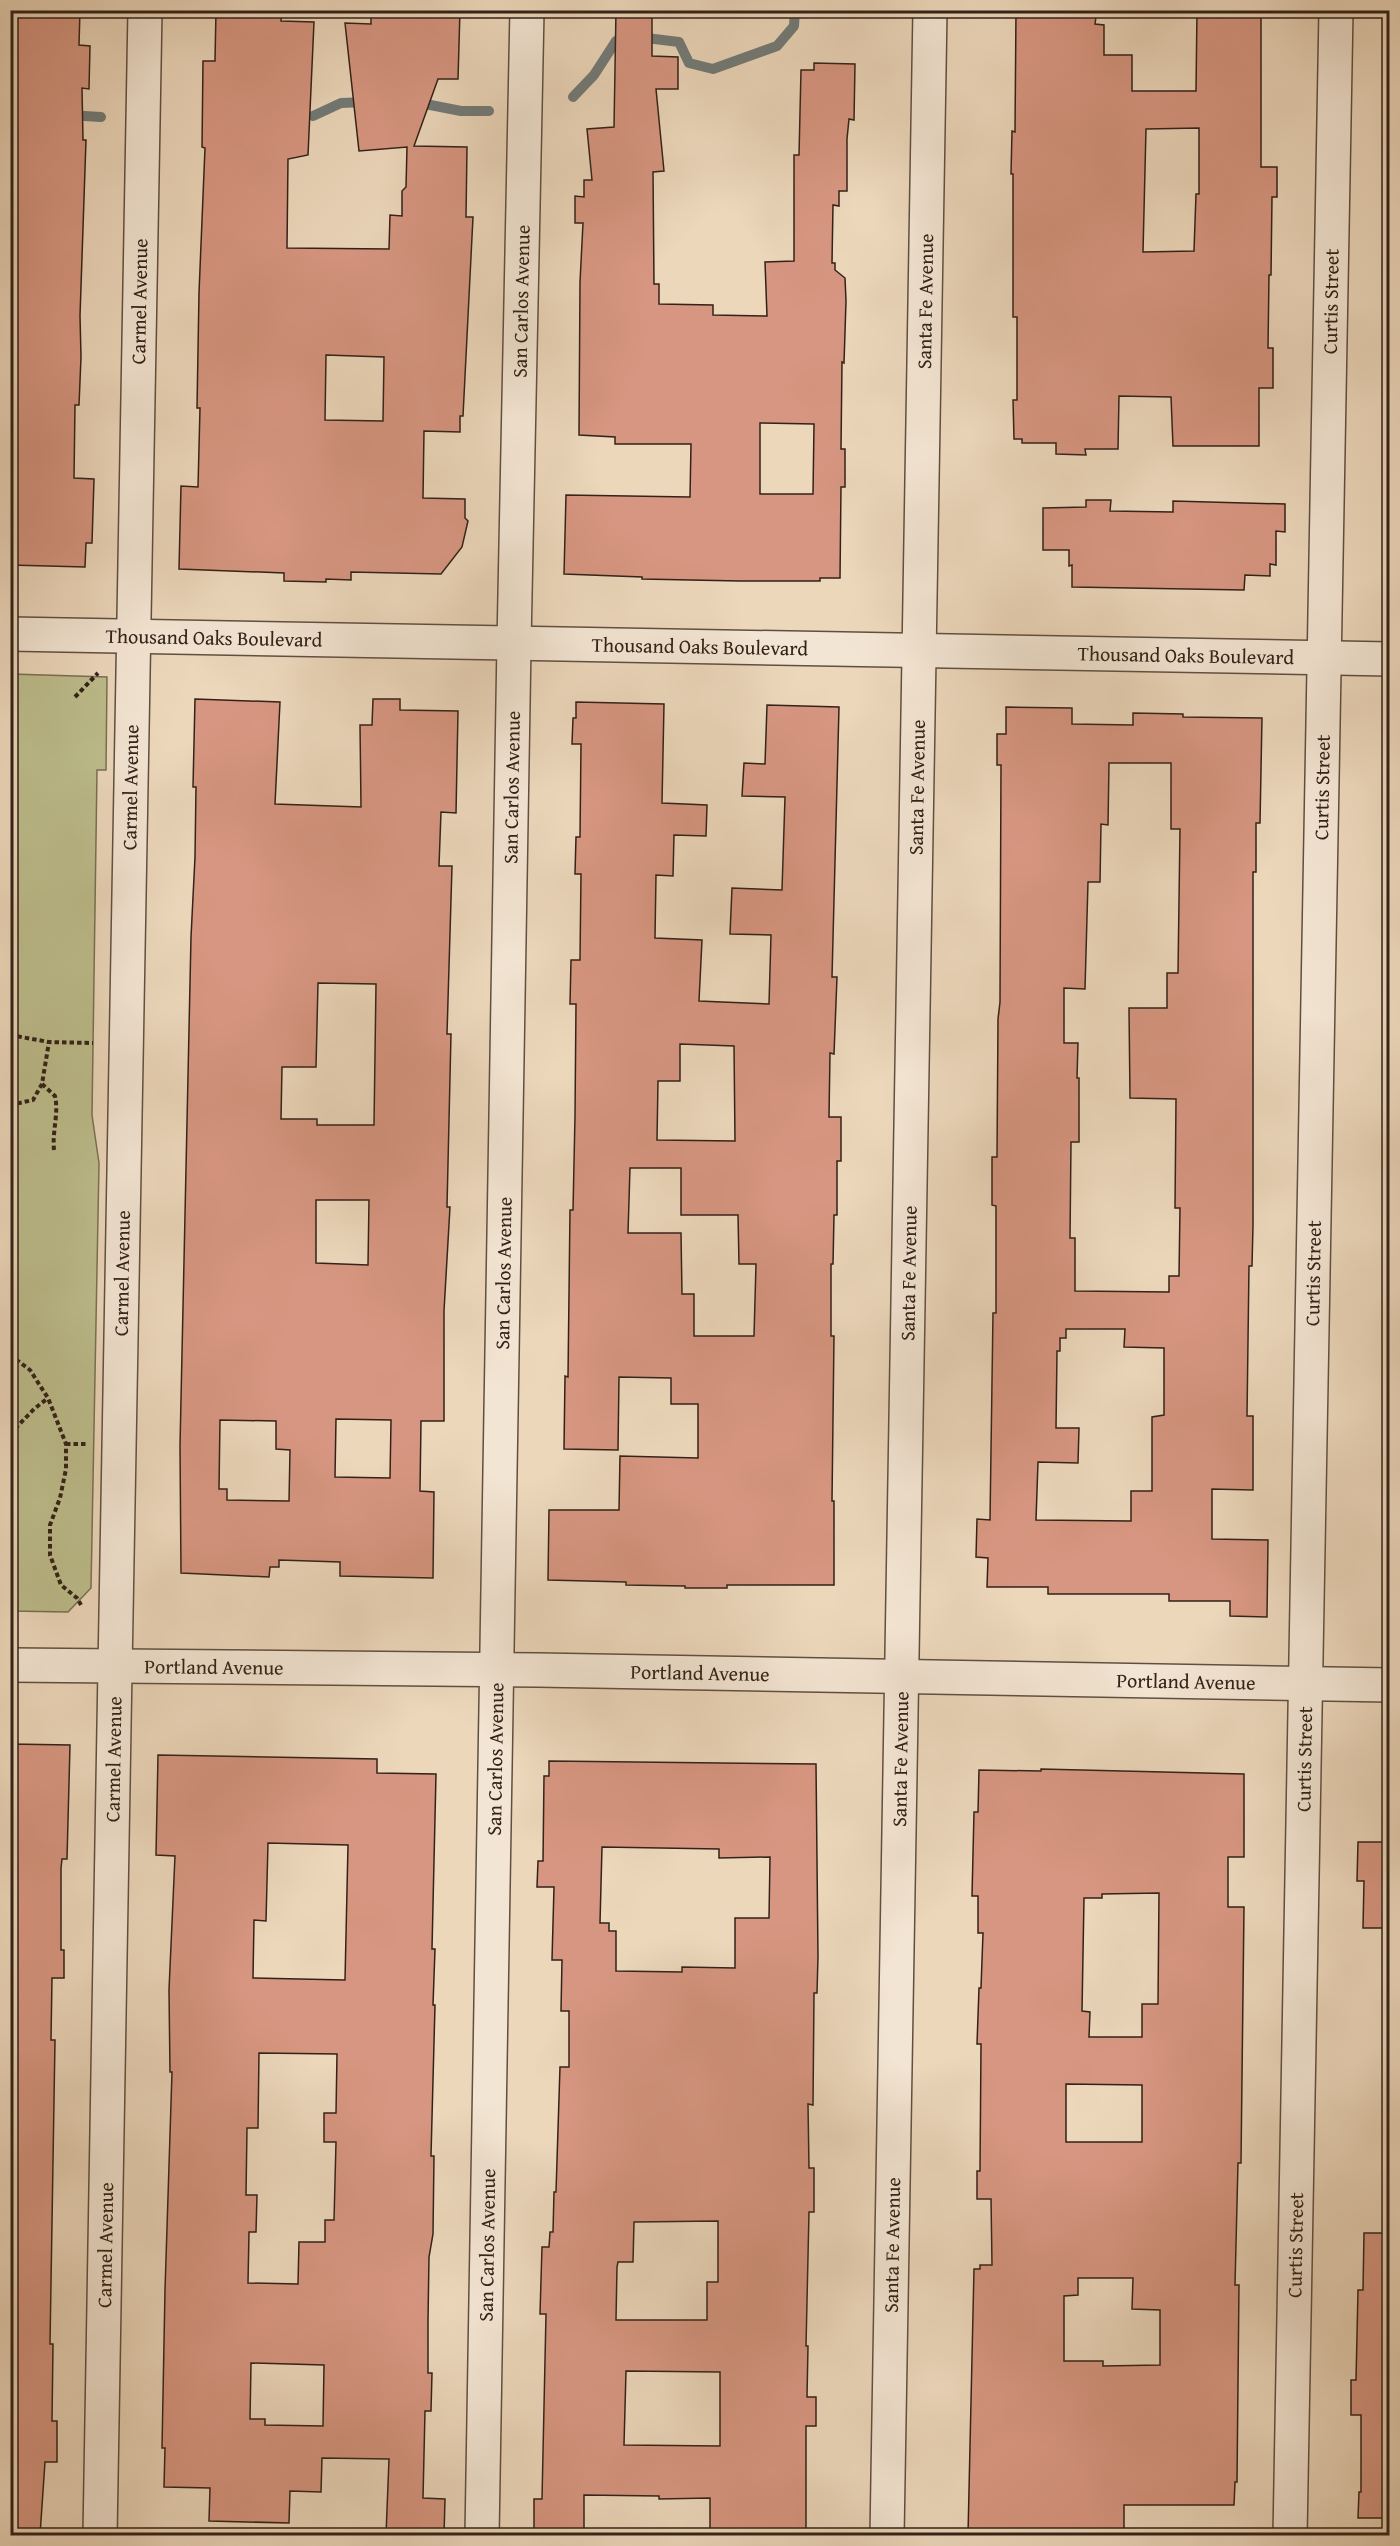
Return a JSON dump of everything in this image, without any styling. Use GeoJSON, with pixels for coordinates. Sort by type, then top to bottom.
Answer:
{"type":"FeatureCollection","features":[{"type":"Feature","properties":{"kind":"street","name":"Carmel Avenue"},"geometry":{"type":"LineString","coordinates":[[100,2535],[132,637],[145,10]]}},
{"type":"Feature","properties":{"kind":"street","name":"San Carlos Avenue"},"geometry":{"type":"LineString","coordinates":[[482,2535],[527,10]]}},
{"type":"Feature","properties":{"kind":"street","name":"Santa Fe Avenue"},"geometry":{"type":"LineString","coordinates":[[887,2535],[930,10]]}},
{"type":"Feature","properties":{"kind":"street","name":"Curtis Street"},"geometry":{"type":"LineString","coordinates":[[1290,2535],[1336,10]]}},
{"type":"Feature","properties":{"kind":"street","name":"Thousand Oaks Boulevard"},"geometry":{"type":"LineString","coordinates":[[10,634],[1389,659]]}},
{"type":"Feature","properties":{"kind":"street","name":"Portland Avenue"},"geometry":{"type":"LineString","coordinates":[[10,1665],[496,1669],[1389,1685]]}},
{"type":"Feature","properties":{"kind":"path"},"geometry":{"type":"LineString","coordinates":[[10,1035],[49,1042],[126,1043]]}},
{"type":"Feature","properties":{"kind":"path"},"geometry":{"type":"LineString","coordinates":[[10,1105],[33,1100],[42,1084],[49,1042]]}},
{"type":"Feature","properties":{"kind":"path"},"geometry":{"type":"LineString","coordinates":[[42,1084],[56,1096],[58,1109],[53,1137],[54,1150]]}},
{"type":"Feature","properties":{"kind":"path"},"geometry":{"type":"LineString","coordinates":[[10,1355],[30,1370],[48,1398],[66,1444],[66,1469],[50,1525],[50,1555],[61,1585],[78,1598],[83,1608]]}},
{"type":"Feature","properties":{"kind":"path"},"geometry":{"type":"LineString","coordinates":[[10,1434],[34,1408],[48,1398]]}},
{"type":"Feature","properties":{"kind":"green space"},"geometry":{"type":"Polygon","coordinates":[[[11,674],[107,677],[106,770],[97,770],[92,1115],[99,1163],[91,1588],[68,1612],[11,1611],[11,674]]]}},
{"type":"Feature","properties":{"kind":"building"},"geometry":{"type":"Polygon","coordinates":[[[10,10],[80,10],[79,45],[90,46],[89,89],[82,88],[83,140],[86,140],[80,316],[81,357],[79,405],[75,405],[74,478],[94,479],[92,543],[86,543],[85,567],[10,565],[10,10]]]}},
{"type":"Feature","properties":{"kind":"building"},"geometry":{"type":"Polygon","coordinates":[[[216,10],[282,10],[281,21],[314,22],[308,155],[288,159],[287,248],[389,249],[390,215],[402,216],[402,191],[406,187],[407,147],[359,151],[345,23],[371,24],[371,10],[460,10],[458,79],[438,79],[414,146],[467,147],[466,217],[473,217],[463,416],[460,416],[460,432],[424,431],[423,498],[465,499],[465,518],[468,521],[462,547],[441,574],[351,572],[351,580],[326,579],[326,582],[284,581],[284,573],[179,569],[181,486],[198,487],[199,293],[205,148],[202,147],[203,61],[215,61],[216,10]],[[326,355],[325,420],[383,421],[384,357],[326,355]]]}},
{"type":"Feature","properties":{"kind":"building"},"geometry":{"type":"Polygon","coordinates":[[[616,10],[652,10],[652,56],[678,57],[678,89],[656,89],[664,171],[653,172],[654,284],[659,284],[659,304],[713,305],[713,315],[767,316],[765,262],[794,261],[794,155],[799,155],[801,70],[814,70],[814,63],[855,64],[854,120],[849,119],[847,139],[847,191],[839,191],[839,206],[833,205],[832,263],[835,263],[835,270],[845,278],[846,301],[844,363],[842,362],[841,449],[845,449],[845,487],[841,487],[840,578],[820,578],[820,581],[740,581],[642,579],[642,577],[564,574],[566,495],[690,497],[691,444],[615,444],[615,437],[579,435],[580,282],[583,223],[575,223],[575,196],[584,197],[584,180],[592,180],[587,129],[614,127],[616,10]],[[760,423],[760,494],[813,494],[814,424],[760,423]]]}},
{"type":"Feature","properties":{"kind":"building"},"geometry":{"type":"Polygon","coordinates":[[[1016,10],[1084,10],[1084,16],[1096,17],[1095,24],[1104,25],[1104,55],[1132,55],[1132,91],[1196,91],[1197,10],[1261,10],[1261,167],[1277,167],[1277,197],[1272,197],[1271,275],[1269,275],[1268,348],[1273,348],[1273,388],[1259,388],[1259,446],[1173,446],[1171,397],[1119,396],[1118,449],[1085,449],[1086,455],[1056,454],[1056,443],[1022,443],[1022,439],[1014,439],[1013,400],[1017,400],[1017,317],[1013,317],[1013,174],[1011,174],[1012,131],[1015,132],[1016,10]],[[1199,128],[1146,129],[1143,252],[1194,251],[1196,194],[1199,194],[1199,128]]]}},
{"type":"Feature","properties":{"kind":"building"},"geometry":{"type":"Polygon","coordinates":[[[1086,500],[1111,500],[1110,511],[1173,512],[1173,501],[1285,504],[1285,532],[1276,531],[1276,565],[1270,564],[1270,576],[1245,575],[1244,590],[1072,587],[1069,550],[1043,550],[1043,508],[1086,507],[1086,500]]]}},
{"type":"Feature","properties":{"kind":"building"},"geometry":{"type":"Polygon","coordinates":[[[195,699],[280,702],[275,804],[361,807],[360,725],[372,725],[373,699],[400,699],[400,710],[458,711],[456,813],[441,812],[439,866],[452,866],[447,1034],[451,1034],[447,1207],[450,1207],[444,1311],[444,1421],[421,1421],[420,1491],[434,1492],[433,1578],[340,1576],[340,1562],[279,1560],[279,1567],[270,1567],[269,1577],[181,1573],[180,1446],[191,937],[195,857],[196,787],[193,787],[195,699]],[[318,983],[316,1067],[282,1067],[281,1119],[317,1119],[317,1125],[374,1125],[376,984],[318,983]],[[316,1200],[316,1263],[368,1265],[369,1200],[316,1200]],[[336,1419],[335,1477],[390,1478],[391,1420],[336,1419]],[[220,1420],[219,1489],[227,1489],[227,1500],[289,1501],[290,1450],[276,1449],[276,1421],[220,1420]]]}},
{"type":"Feature","properties":{"kind":"building"},"geometry":{"type":"Polygon","coordinates":[[[576,702],[664,704],[662,803],[707,805],[706,836],[674,835],[673,876],[656,875],[655,938],[702,940],[699,1001],[769,1004],[771,935],[730,934],[732,888],[782,890],[785,797],[742,796],[744,763],[765,764],[767,705],[839,707],[832,977],[837,977],[834,1054],[830,1053],[829,1117],[841,1117],[841,1161],[837,1161],[837,1215],[834,1215],[833,1264],[831,1264],[831,1336],[834,1336],[832,1501],[834,1501],[834,1585],[727,1585],[727,1588],[685,1588],[685,1586],[626,1585],[626,1582],[548,1580],[549,1510],[619,1510],[620,1456],[698,1458],[698,1404],[671,1404],[671,1378],[619,1377],[618,1450],[564,1449],[565,1376],[568,1377],[570,1210],[573,1210],[575,1116],[576,1004],[570,1004],[571,960],[580,960],[581,874],[575,874],[576,837],[580,837],[581,744],[572,744],[573,718],[576,718],[576,702]],[[680,1044],[680,1081],[658,1081],[657,1140],[735,1141],[734,1046],[680,1044]],[[630,1168],[628,1233],[681,1233],[682,1294],[694,1294],[694,1336],[754,1336],[756,1264],[739,1264],[738,1215],[681,1215],[681,1168],[630,1168]]]}},
{"type":"Feature","properties":{"kind":"building"},"geometry":{"type":"Polygon","coordinates":[[[1006,707],[1072,708],[1072,724],[1133,725],[1133,713],[1183,714],[1183,717],[1262,718],[1260,823],[1256,823],[1256,872],[1253,872],[1253,1225],[1252,1266],[1249,1266],[1247,1416],[1253,1416],[1253,1490],[1212,1489],[1212,1539],[1268,1540],[1267,1617],[1230,1616],[1230,1601],[1169,1601],[1169,1594],[1048,1594],[1048,1587],[987,1587],[988,1558],[976,1557],[977,1519],[990,1520],[993,1313],[996,1313],[996,1206],[992,1205],[992,1157],[997,1157],[1000,1002],[1001,765],[997,765],[997,734],[1006,734],[1006,707]],[[1109,763],[1108,825],[1101,824],[1100,882],[1088,882],[1085,989],[1064,988],[1064,1043],[1078,1043],[1079,1142],[1071,1142],[1070,1238],[1075,1238],[1075,1291],[1169,1292],[1169,1276],[1179,1276],[1180,1208],[1175,1208],[1176,1099],[1130,1098],[1129,1008],[1167,1008],[1167,973],[1178,973],[1180,829],[1171,829],[1171,763],[1109,763]],[[1066,1329],[1066,1338],[1060,1338],[1060,1351],[1057,1351],[1056,1428],[1079,1428],[1078,1463],[1038,1462],[1036,1520],[1131,1521],[1131,1491],[1152,1491],[1152,1417],[1164,1415],[1164,1348],[1124,1347],[1125,1329],[1066,1329]]]}},
{"type":"Feature","properties":{"kind":"building"},"geometry":{"type":"Polygon","coordinates":[[[10,1744],[70,1745],[67,1859],[62,1859],[61,1868],[61,1950],[64,1950],[64,1978],[52,1978],[51,2040],[55,2040],[50,2344],[53,2344],[52,2421],[57,2421],[57,2462],[45,2462],[40,2535],[10,2535],[10,1744]]]}},
{"type":"Feature","properties":{"kind":"building"},"geometry":{"type":"Polygon","coordinates":[[[158,1755],[377,1759],[377,1773],[436,1774],[432,1949],[435,1949],[431,2156],[434,2156],[433,2234],[429,2257],[428,2321],[428,2373],[432,2373],[431,2411],[425,2411],[423,2498],[445,2499],[444,2535],[386,2535],[389,2459],[322,2458],[321,2492],[290,2491],[289,2523],[209,2521],[210,2488],[164,2487],[165,2448],[162,2448],[165,2290],[172,2072],[170,2072],[169,1990],[175,1856],[156,1855],[158,1755]],[[268,1843],[266,1921],[254,1920],[253,1978],[345,1980],[348,1845],[268,1843]],[[259,2053],[258,2128],[247,2128],[246,2195],[257,2195],[256,2232],[249,2232],[248,2283],[298,2284],[299,2242],[325,2242],[325,2220],[334,2220],[336,2142],[324,2142],[324,2113],[336,2113],[337,2054],[259,2053]],[[251,2363],[250,2419],[265,2419],[265,2425],[323,2426],[324,2365],[251,2363]]]}},
{"type":"Feature","properties":{"kind":"building"},"geometry":{"type":"Polygon","coordinates":[[[549,1761],[816,1764],[818,1956],[817,1993],[814,1993],[813,2105],[808,2104],[809,2168],[814,2168],[814,2212],[809,2212],[806,2346],[808,2346],[807,2397],[816,2397],[816,2426],[806,2426],[806,2529],[710,2532],[710,2498],[659,2499],[659,2496],[584,2495],[584,2533],[534,2532],[534,2499],[542,2499],[546,2314],[540,2314],[542,2247],[549,2247],[550,2232],[553,2232],[560,2067],[569,2067],[569,2011],[561,2011],[562,1960],[552,1960],[554,1887],[537,1887],[538,1861],[543,1861],[544,1776],[549,1776],[549,1761]],[[602,1847],[600,1923],[609,1923],[609,1931],[616,1931],[616,1971],[682,1972],[682,1967],[735,1968],[735,1918],[769,1918],[770,1857],[719,1858],[719,1849],[602,1847]],[[718,2221],[634,2222],[633,2262],[618,2262],[617,2267],[616,2320],[707,2320],[707,2282],[718,2282],[718,2221]],[[626,2371],[624,2445],[720,2446],[720,2372],[626,2371]]]}},
{"type":"Feature","properties":{"kind":"building"},"geometry":{"type":"Polygon","coordinates":[[[1041,1769],[1244,1774],[1244,1857],[1228,1857],[1228,1907],[1244,1907],[1241,2163],[1238,2163],[1235,2285],[1239,2285],[1237,2482],[1235,2482],[1234,2505],[1124,2505],[1124,2535],[968,2535],[974,2269],[980,2269],[980,2265],[992,2265],[991,2199],[977,2199],[977,2171],[980,2171],[981,2044],[977,2044],[983,1933],[978,1933],[978,1896],[972,1896],[974,1812],[978,1812],[979,1770],[1041,1771],[1041,1769]],[[1159,1893],[1102,1894],[1102,1898],[1084,1898],[1082,2011],[1090,2012],[1089,2037],[1142,2037],[1142,2004],[1158,2004],[1159,1893]],[[1066,2084],[1066,2142],[1142,2142],[1142,2085],[1066,2084]],[[1078,2278],[1078,2295],[1064,2296],[1064,2361],[1103,2361],[1103,2366],[1160,2365],[1160,2310],[1132,2309],[1133,2278],[1078,2278]]]}},
{"type":"Feature","properties":{"kind":"building"},"geometry":{"type":"Polygon","coordinates":[[[1358,1842],[1389,1842],[1389,1928],[1363,1928],[1364,1881],[1357,1881],[1358,1842]]]}},
{"type":"Feature","properties":{"kind":"building"},"geometry":{"type":"Polygon","coordinates":[[[1364,2233],[1389,2233],[1389,2518],[1358,2518],[1359,2492],[1361,2492],[1361,2415],[1351,2415],[1351,2380],[1356,2380],[1358,2290],[1363,2290],[1364,2233]]]}},
{"type":"Feature","properties":{"kind":"waterway"},"geometry":{"type":"LineString","coordinates":[[573,97],[594,75],[616,41],[638,37],[679,42],[689,63],[713,69],[777,46],[794,26],[795,10]]}},
{"type":"Feature","properties":{"kind":"waterway"},"geometry":{"type":"LineString","coordinates":[[313,116],[341,103],[366,102]]}},
{"type":"Feature","properties":{"kind":"waterway"},"geometry":{"type":"LineString","coordinates":[[415,102],[461,111],[489,111]]}},
{"type":"Feature","properties":{"kind":"waterway"},"geometry":{"type":"LineString","coordinates":[[68,115],[101,117]]}}]}
